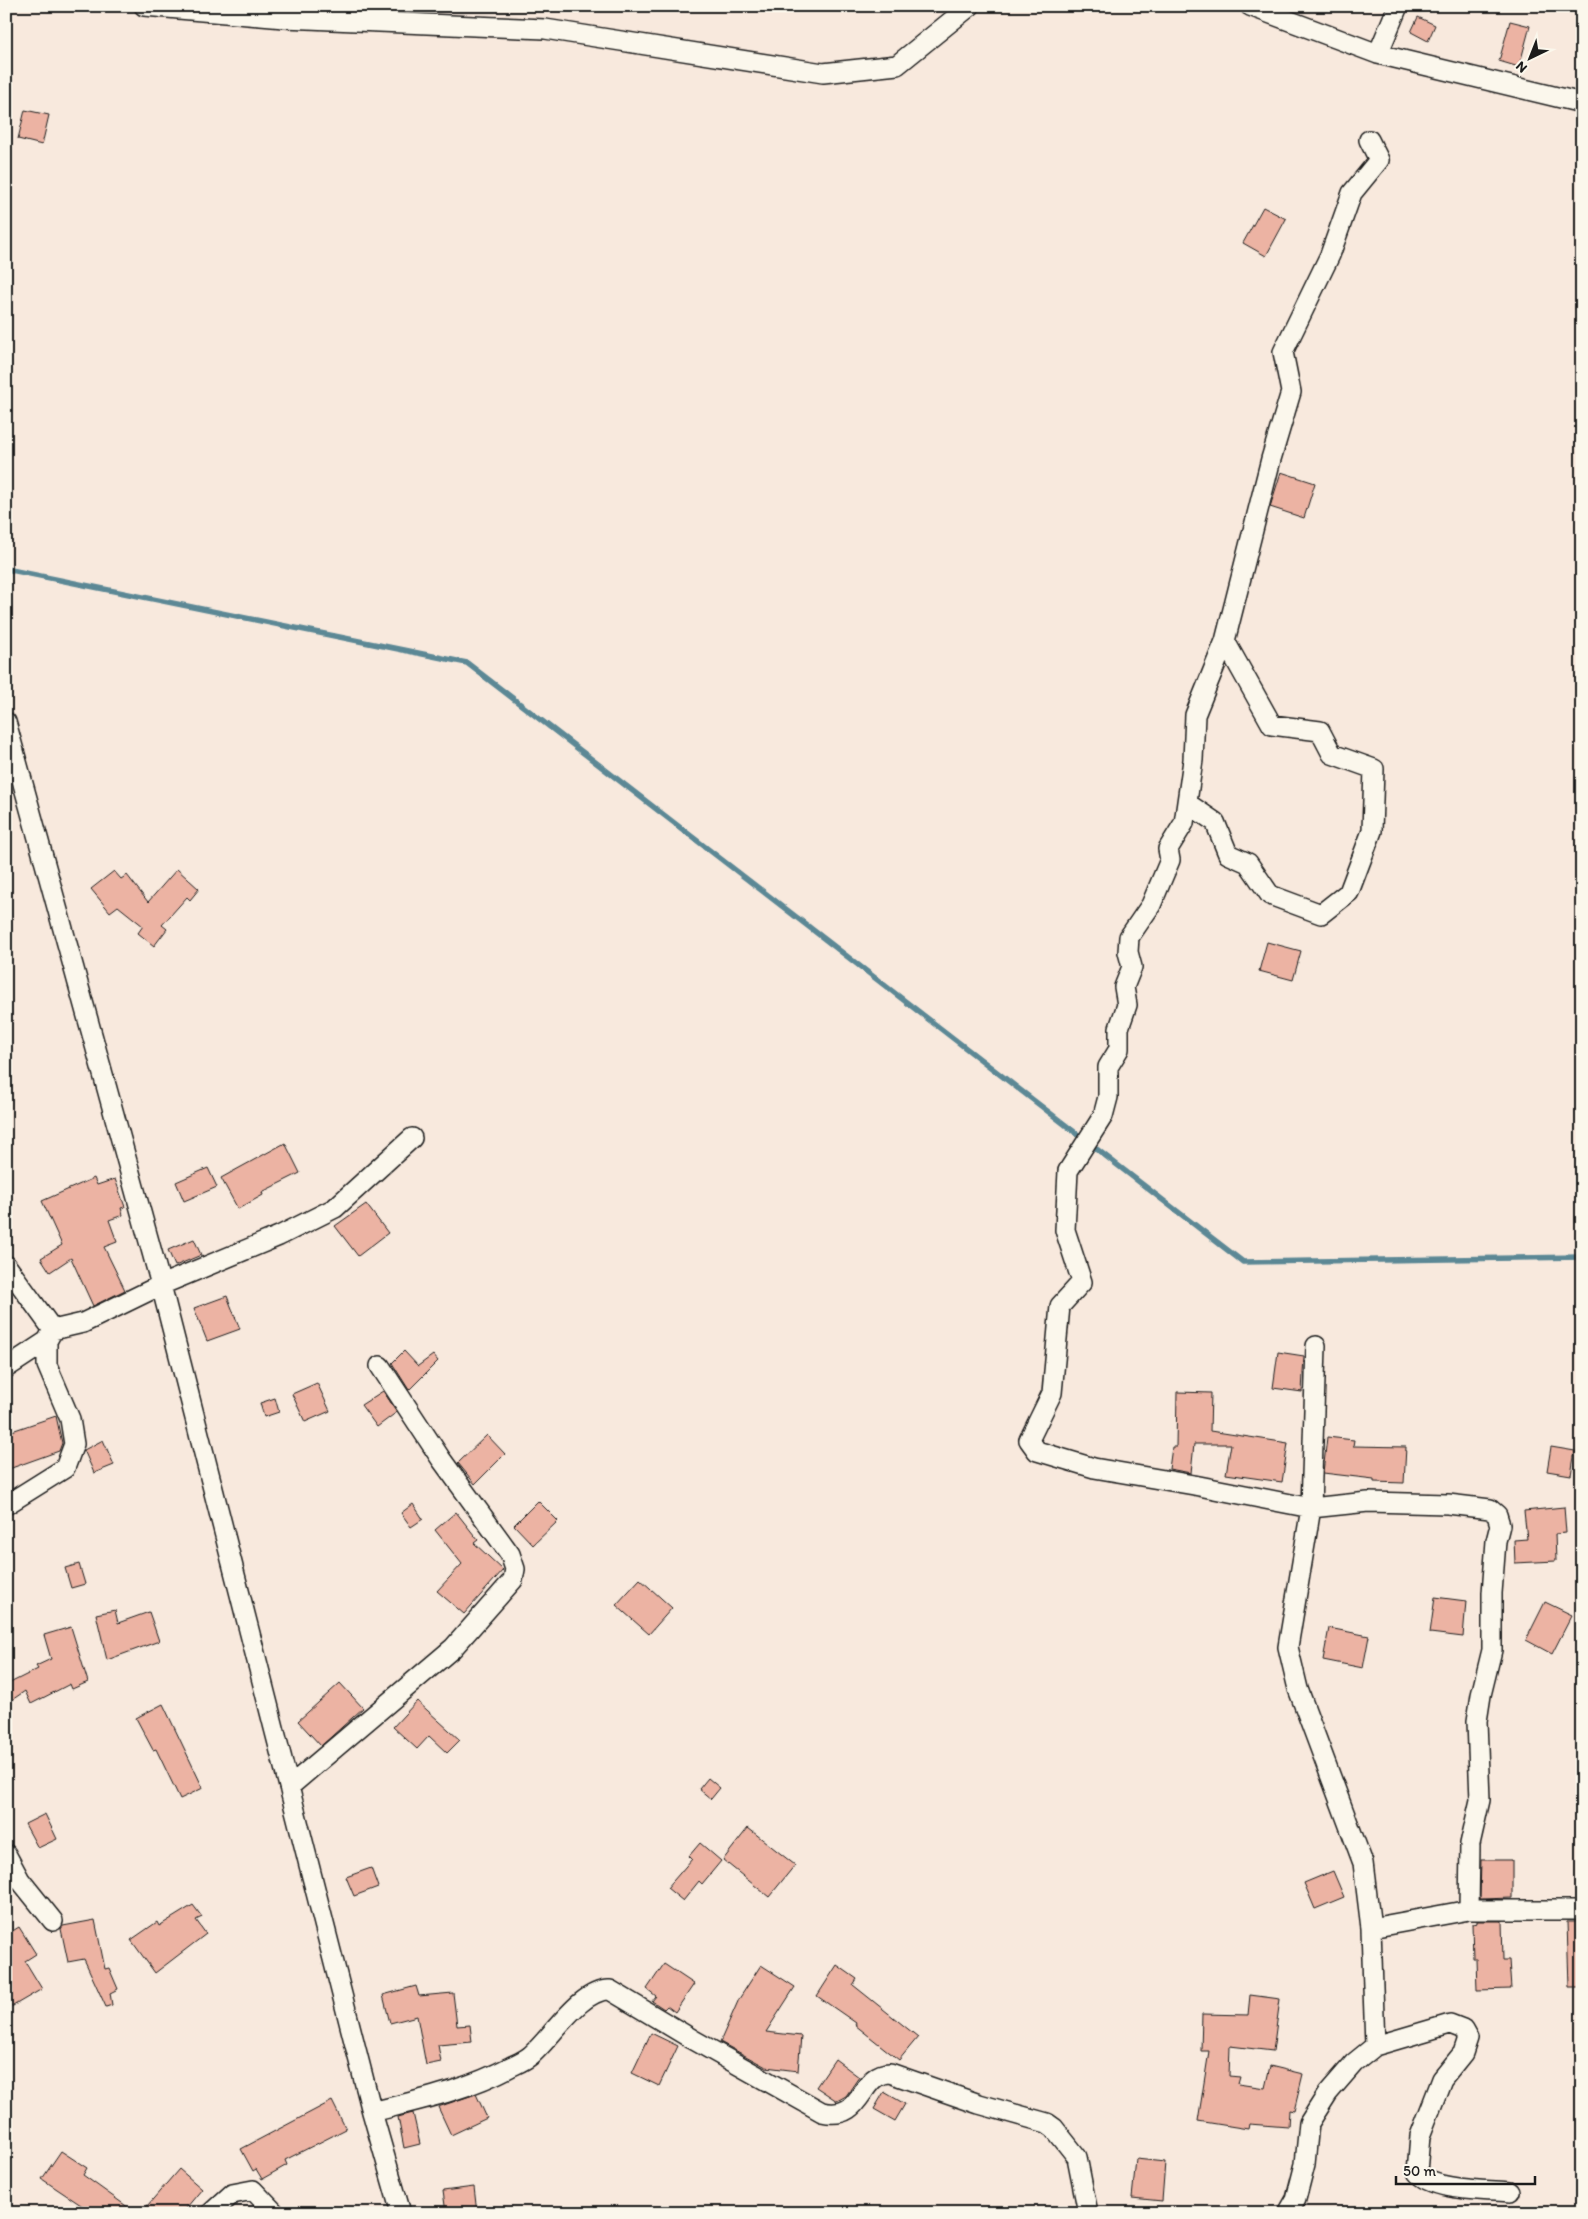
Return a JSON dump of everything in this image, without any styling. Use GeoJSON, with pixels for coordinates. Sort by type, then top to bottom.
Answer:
{"type":"FeatureCollection","features":[{"type":"Feature","properties":{"kind":"street"},"geometry":{"type":"LineString","coordinates":[[144,6],[284,18],[545,29],[824,73],[896,65],[970,6]]}},
{"type":"Feature","properties":{"kind":"street"},"geometry":{"type":"LineString","coordinates":[[1250,6],[1378,54],[1582,104]]}},
{"type":"Feature","properties":{"kind":"street"},"geometry":{"type":"LineString","coordinates":[[1378,54],[1398,6]]}},
{"type":"Feature","properties":{"kind":"street"},"geometry":{"type":"LineString","coordinates":[[1369,140],[1378,160],[1352,192],[1330,255],[1282,352],[1291,392],[1271,459],[1225,641],[1195,714],[1193,760],[1184,823],[1168,849],[1170,860],[1151,906],[1129,937],[1128,952],[1132,967],[1124,987],[1127,1005],[1119,1028],[1119,1049],[1108,1068],[1108,1097],[1103,1116],[1068,1171],[1065,1230],[1082,1282],[1060,1306],[1052,1393],[1029,1440],[1038,1451],[1094,1468],[1194,1484],[1311,1508],[1368,1502],[1439,1504],[1490,1510],[1497,1515],[1500,1525],[1496,1541],[1492,1593],[1492,1650],[1477,1721],[1480,1800],[1470,1844],[1469,1910]]}},
{"type":"Feature","properties":{"kind":"street"},"geometry":{"type":"LineString","coordinates":[[1187,803],[1215,822],[1228,854],[1248,863],[1270,895],[1321,914],[1349,892],[1372,831],[1374,769],[1332,754],[1320,731],[1272,725],[1225,641]]}},
{"type":"Feature","properties":{"kind":"street"},"geometry":{"type":"LineString","coordinates":[[6,722],[161,1285],[372,2112],[401,2213]]}},
{"type":"Feature","properties":{"kind":"street"},"geometry":{"type":"LineString","coordinates":[[6,1368],[50,1336],[83,1323],[161,1285],[279,1236],[335,1208],[412,1138]]}},
{"type":"Feature","properties":{"kind":"street"},"geometry":{"type":"LineString","coordinates":[[6,1266],[50,1336],[47,1365],[70,1419],[74,1444],[64,1468],[6,1505]]}},
{"type":"Feature","properties":{"kind":"street"},"geometry":{"type":"LineString","coordinates":[[1316,1346],[1311,1508],[1288,1647],[1298,1688],[1363,1863],[1371,1928],[1375,2046]]}},
{"type":"Feature","properties":{"kind":"street"},"geometry":{"type":"LineString","coordinates":[[289,1787],[453,1648],[513,1580],[515,1569],[510,1554],[441,1459],[380,1366]]}},
{"type":"Feature","properties":{"kind":"street"},"geometry":{"type":"LineString","coordinates":[[6,1854],[20,1880],[53,1921]]}},
{"type":"Feature","properties":{"kind":"street"},"geometry":{"type":"LineString","coordinates":[[1371,1928],[1469,1910],[1582,1910]]}},
{"type":"Feature","properties":{"kind":"street"},"geometry":{"type":"LineString","coordinates":[[372,2112],[487,2080],[530,2056],[566,2017],[594,1993],[604,1989],[610,1990],[692,2039],[822,2112],[832,2115],[843,2113],[855,2104],[875,2078],[883,2073],[890,2073],[979,2104],[1047,2123],[1054,2128],[1077,2157],[1088,2213]]}},
{"type":"Feature","properties":{"kind":"street"},"geometry":{"type":"LineString","coordinates":[[1288,2213],[1296,2199],[1305,2164],[1309,2123],[1328,2093],[1354,2063],[1375,2046],[1450,2024],[1463,2028],[1468,2038],[1463,2052],[1442,2079],[1420,2136],[1417,2172],[1426,2181],[1442,2185],[1510,2192]]}},
{"type":"Feature","properties":{"kind":"street"},"geometry":{"type":"LineString","coordinates":[[211,2213],[232,2194],[253,2190],[275,2213]]}},
{"type":"Feature","properties":{"kind":"building"},"geometry":{"type":"Polygon","coordinates":[[[1418,17],[1435,25],[1428,41],[1411,32],[1418,17]]]}},
{"type":"Feature","properties":{"kind":"building"},"geometry":{"type":"Polygon","coordinates":[[[1510,21],[1530,26],[1519,67],[1499,61],[1510,21]]]}},
{"type":"Feature","properties":{"kind":"building"},"geometry":{"type":"Polygon","coordinates":[[[25,110],[49,115],[42,145],[18,139],[25,110]]]}},
{"type":"Feature","properties":{"kind":"building"},"geometry":{"type":"Polygon","coordinates":[[[1263,207],[1286,219],[1266,256],[1243,243],[1263,207]]]}},
{"type":"Feature","properties":{"kind":"building"},"geometry":{"type":"Polygon","coordinates":[[[1281,472],[1315,483],[1304,518],[1270,507],[1281,472]]]}},
{"type":"Feature","properties":{"kind":"building"},"geometry":{"type":"Polygon","coordinates":[[[177,869],[199,889],[190,900],[187,897],[162,925],[167,929],[154,946],[138,933],[143,926],[118,906],[110,912],[91,889],[114,871],[121,879],[127,875],[148,902],[177,869]]]}},
{"type":"Feature","properties":{"kind":"building"},"geometry":{"type":"Polygon","coordinates":[[[1267,942],[1301,951],[1293,980],[1259,971],[1267,942]]]}},
{"type":"Feature","properties":{"kind":"building"},"geometry":{"type":"Polygon","coordinates":[[[285,1143],[300,1173],[262,1192],[263,1195],[238,1209],[221,1178],[285,1143]]]}},
{"type":"Feature","properties":{"kind":"building"},"geometry":{"type":"Polygon","coordinates":[[[208,1168],[217,1187],[184,1201],[176,1182],[208,1168]]]}},
{"type":"Feature","properties":{"kind":"building"},"geometry":{"type":"Polygon","coordinates":[[[94,1178],[97,1185],[115,1179],[125,1207],[121,1208],[123,1215],[109,1220],[117,1242],[104,1247],[125,1290],[93,1306],[71,1258],[50,1272],[41,1258],[62,1245],[42,1201],[94,1178]]]}},
{"type":"Feature","properties":{"kind":"building"},"geometry":{"type":"Polygon","coordinates":[[[366,1204],[388,1233],[358,1256],[335,1226],[366,1204]]]}},
{"type":"Feature","properties":{"kind":"building"},"geometry":{"type":"Polygon","coordinates":[[[194,1239],[201,1255],[175,1266],[168,1250],[194,1239]]]}},
{"type":"Feature","properties":{"kind":"building"},"geometry":{"type":"Polygon","coordinates":[[[227,1296],[240,1329],[207,1341],[194,1308],[227,1296]]]}},
{"type":"Feature","properties":{"kind":"building"},"geometry":{"type":"Polygon","coordinates":[[[404,1351],[418,1366],[433,1355],[438,1361],[409,1390],[392,1363],[404,1351]]]}},
{"type":"Feature","properties":{"kind":"building"},"geometry":{"type":"Polygon","coordinates":[[[1278,1352],[1304,1356],[1302,1392],[1273,1388],[1278,1352]]]}},
{"type":"Feature","properties":{"kind":"building"},"geometry":{"type":"Polygon","coordinates":[[[317,1383],[330,1411],[305,1422],[292,1394],[317,1383]]]}},
{"type":"Feature","properties":{"kind":"building"},"geometry":{"type":"Polygon","coordinates":[[[383,1391],[397,1412],[377,1427],[361,1405],[383,1391]]]}},
{"type":"Feature","properties":{"kind":"building"},"geometry":{"type":"Polygon","coordinates":[[[1177,1392],[1211,1393],[1210,1431],[1288,1443],[1282,1482],[1226,1474],[1231,1444],[1194,1444],[1191,1473],[1169,1469],[1172,1447],[1176,1447],[1177,1392]]]}},
{"type":"Feature","properties":{"kind":"building"},"geometry":{"type":"Polygon","coordinates":[[[275,1398],[279,1412],[264,1417],[260,1403],[275,1398]]]}},
{"type":"Feature","properties":{"kind":"building"},"geometry":{"type":"Polygon","coordinates":[[[56,1416],[62,1443],[59,1451],[6,1470],[6,1433],[56,1416]]]}},
{"type":"Feature","properties":{"kind":"building"},"geometry":{"type":"Polygon","coordinates":[[[487,1435],[505,1454],[475,1484],[458,1463],[487,1435]]]}},
{"type":"Feature","properties":{"kind":"building"},"geometry":{"type":"Polygon","coordinates":[[[1327,1437],[1354,1440],[1353,1446],[1406,1447],[1404,1483],[1374,1482],[1374,1479],[1323,1473],[1327,1437]]]}},
{"type":"Feature","properties":{"kind":"building"},"geometry":{"type":"Polygon","coordinates":[[[103,1440],[114,1465],[94,1473],[84,1450],[103,1440]]]}},
{"type":"Feature","properties":{"kind":"building"},"geometry":{"type":"Polygon","coordinates":[[[1551,1447],[1575,1451],[1571,1475],[1547,1471],[1551,1447]]]}},
{"type":"Feature","properties":{"kind":"building"},"geometry":{"type":"Polygon","coordinates":[[[538,1501],[558,1521],[533,1545],[514,1525],[538,1501]]]}},
{"type":"Feature","properties":{"kind":"building"},"geometry":{"type":"Polygon","coordinates":[[[413,1504],[423,1519],[411,1527],[401,1513],[413,1504]]]}},
{"type":"Feature","properties":{"kind":"building"},"geometry":{"type":"Polygon","coordinates":[[[1564,1507],[1566,1533],[1555,1534],[1556,1561],[1515,1563],[1514,1540],[1527,1539],[1524,1511],[1564,1507]]]}},
{"type":"Feature","properties":{"kind":"building"},"geometry":{"type":"Polygon","coordinates":[[[456,1512],[478,1540],[474,1543],[503,1570],[464,1614],[437,1591],[462,1564],[435,1530],[456,1512]]]}},
{"type":"Feature","properties":{"kind":"building"},"geometry":{"type":"Polygon","coordinates":[[[79,1564],[85,1584],[71,1588],[65,1568],[79,1564]]]}},
{"type":"Feature","properties":{"kind":"building"},"geometry":{"type":"Polygon","coordinates":[[[640,1579],[672,1608],[649,1634],[616,1605],[640,1579]]]}},
{"type":"Feature","properties":{"kind":"building"},"geometry":{"type":"Polygon","coordinates":[[[1435,1597],[1466,1601],[1463,1637],[1430,1633],[1435,1597]]]}},
{"type":"Feature","properties":{"kind":"building"},"geometry":{"type":"Polygon","coordinates":[[[1545,1602],[1572,1615],[1552,1654],[1526,1640],[1545,1602]]]}},
{"type":"Feature","properties":{"kind":"building"},"geometry":{"type":"Polygon","coordinates":[[[115,1610],[118,1623],[149,1612],[159,1641],[107,1660],[96,1614],[115,1610]]]}},
{"type":"Feature","properties":{"kind":"building"},"geometry":{"type":"Polygon","coordinates":[[[71,1627],[88,1682],[72,1689],[70,1684],[31,1704],[25,1691],[6,1704],[6,1685],[38,1669],[36,1666],[51,1659],[44,1635],[71,1627]]]}},
{"type":"Feature","properties":{"kind":"building"},"geometry":{"type":"Polygon","coordinates":[[[1329,1628],[1369,1636],[1363,1668],[1323,1660],[1329,1628]]]}},
{"type":"Feature","properties":{"kind":"building"},"geometry":{"type":"Polygon","coordinates":[[[340,1683],[363,1708],[321,1746],[298,1721],[340,1683]]]}},
{"type":"Feature","properties":{"kind":"building"},"geometry":{"type":"Polygon","coordinates":[[[417,1701],[460,1740],[447,1753],[429,1736],[417,1749],[393,1727],[417,1701]]]}},
{"type":"Feature","properties":{"kind":"building"},"geometry":{"type":"Polygon","coordinates":[[[163,1704],[203,1788],[180,1799],[156,1749],[153,1750],[136,1718],[163,1704]]]}},
{"type":"Feature","properties":{"kind":"building"},"geometry":{"type":"Polygon","coordinates":[[[708,1778],[720,1788],[711,1799],[699,1789],[708,1778]]]}},
{"type":"Feature","properties":{"kind":"building"},"geometry":{"type":"Polygon","coordinates":[[[45,1814],[57,1839],[38,1848],[25,1824],[45,1814]]]}},
{"type":"Feature","properties":{"kind":"building"},"geometry":{"type":"Polygon","coordinates":[[[748,1828],[795,1865],[769,1897],[723,1860],[748,1828]]]}},
{"type":"Feature","properties":{"kind":"building"},"geometry":{"type":"Polygon","coordinates":[[[700,1843],[721,1861],[702,1884],[699,1881],[683,1901],[667,1888],[692,1859],[689,1856],[700,1843]]]}},
{"type":"Feature","properties":{"kind":"building"},"geometry":{"type":"Polygon","coordinates":[[[1481,1860],[1512,1860],[1512,1898],[1480,1899],[1481,1860]]]}},
{"type":"Feature","properties":{"kind":"building"},"geometry":{"type":"Polygon","coordinates":[[[371,1868],[378,1887],[354,1896],[346,1877],[371,1868]]]}},
{"type":"Feature","properties":{"kind":"building"},"geometry":{"type":"Polygon","coordinates":[[[1333,1871],[1344,1897],[1315,1909],[1304,1883],[1333,1871]]]}},
{"type":"Feature","properties":{"kind":"building"},"geometry":{"type":"Polygon","coordinates":[[[193,1905],[202,1917],[196,1920],[206,1934],[155,1973],[131,1940],[157,1922],[159,1926],[193,1905]]]}},
{"type":"Feature","properties":{"kind":"building"},"geometry":{"type":"Polygon","coordinates":[[[95,1920],[105,1969],[109,1968],[118,1989],[110,1993],[112,2005],[106,2007],[84,1959],[68,1962],[61,1929],[63,1926],[95,1920]]]}},
{"type":"Feature","properties":{"kind":"building"},"geometry":{"type":"Polygon","coordinates":[[[1477,1921],[1502,1921],[1503,1960],[1509,1960],[1511,1989],[1477,1990],[1476,1959],[1473,1959],[1472,1924],[1477,1923],[1477,1921]]]}},
{"type":"Feature","properties":{"kind":"building"},"geometry":{"type":"Polygon","coordinates":[[[1567,1922],[1582,1922],[1582,1987],[1569,1987],[1567,1922]]]}},
{"type":"Feature","properties":{"kind":"building"},"geometry":{"type":"Polygon","coordinates":[[[19,1927],[36,1954],[25,1961],[42,1989],[6,2010],[6,1935],[19,1927]]]}},
{"type":"Feature","properties":{"kind":"building"},"geometry":{"type":"Polygon","coordinates":[[[664,1964],[694,1984],[675,2012],[667,2006],[664,2009],[652,2001],[656,1996],[647,1989],[664,1964]]]}},
{"type":"Feature","properties":{"kind":"building"},"geometry":{"type":"Polygon","coordinates":[[[761,1965],[795,1987],[766,2032],[801,2036],[798,2071],[766,2067],[720,2042],[739,1999],[761,1965]]]}},
{"type":"Feature","properties":{"kind":"building"},"geometry":{"type":"Polygon","coordinates":[[[837,1965],[857,1979],[853,1985],[918,2037],[899,2060],[855,2025],[856,2023],[817,1996],[837,1965]]]}},
{"type":"Feature","properties":{"kind":"building"},"geometry":{"type":"Polygon","coordinates":[[[416,1986],[419,1996],[453,1993],[457,2026],[470,2025],[472,2042],[438,2045],[441,2062],[426,2065],[417,2016],[390,2023],[383,1995],[416,1986]]]}},
{"type":"Feature","properties":{"kind":"building"},"geometry":{"type":"Polygon","coordinates":[[[1250,1995],[1280,1999],[1273,2051],[1230,2046],[1229,2076],[1240,2077],[1238,2084],[1265,2088],[1270,2066],[1303,2074],[1294,2111],[1289,2110],[1288,2127],[1249,2124],[1248,2129],[1198,2121],[1209,2051],[1201,2051],[1202,2014],[1248,2015],[1250,1995]]]}},
{"type":"Feature","properties":{"kind":"building"},"geometry":{"type":"Polygon","coordinates":[[[651,2033],[678,2046],[659,2086],[632,2073],[651,2033]]]}},
{"type":"Feature","properties":{"kind":"building"},"geometry":{"type":"Polygon","coordinates":[[[835,2059],[859,2077],[846,2096],[837,2101],[816,2087],[835,2059]]]}},
{"type":"Feature","properties":{"kind":"building"},"geometry":{"type":"Polygon","coordinates":[[[884,2092],[905,2104],[895,2121],[874,2109],[884,2092]]]}},
{"type":"Feature","properties":{"kind":"building"},"geometry":{"type":"Polygon","coordinates":[[[476,2094],[487,2118],[451,2135],[438,2107],[476,2094]]]}},
{"type":"Feature","properties":{"kind":"building"},"geometry":{"type":"Polygon","coordinates":[[[332,2101],[346,2129],[285,2160],[287,2165],[262,2179],[256,2169],[253,2171],[241,2149],[332,2101]]]}},
{"type":"Feature","properties":{"kind":"building"},"geometry":{"type":"Polygon","coordinates":[[[413,2113],[420,2144],[404,2148],[398,2117],[413,2113]]]}},
{"type":"Feature","properties":{"kind":"building"},"geometry":{"type":"Polygon","coordinates":[[[61,2151],[87,2168],[83,2175],[136,2213],[93,2213],[42,2179],[61,2151]]]}},
{"type":"Feature","properties":{"kind":"building"},"geometry":{"type":"Polygon","coordinates":[[[1136,2159],[1165,2162],[1162,2201],[1132,2198],[1136,2159]]]}},
{"type":"Feature","properties":{"kind":"building"},"geometry":{"type":"Polygon","coordinates":[[[179,2169],[202,2189],[182,2213],[141,2213],[179,2169]]]}},
{"type":"Feature","properties":{"kind":"building"},"geometry":{"type":"Polygon","coordinates":[[[474,2187],[477,2213],[446,2213],[443,2191],[474,2187]]]}},
{"type":"Feature","properties":{"kind":"waterway"},"geometry":{"type":"LineString","coordinates":[[6,569],[467,663],[1243,1262],[1582,1257]]}}]}
